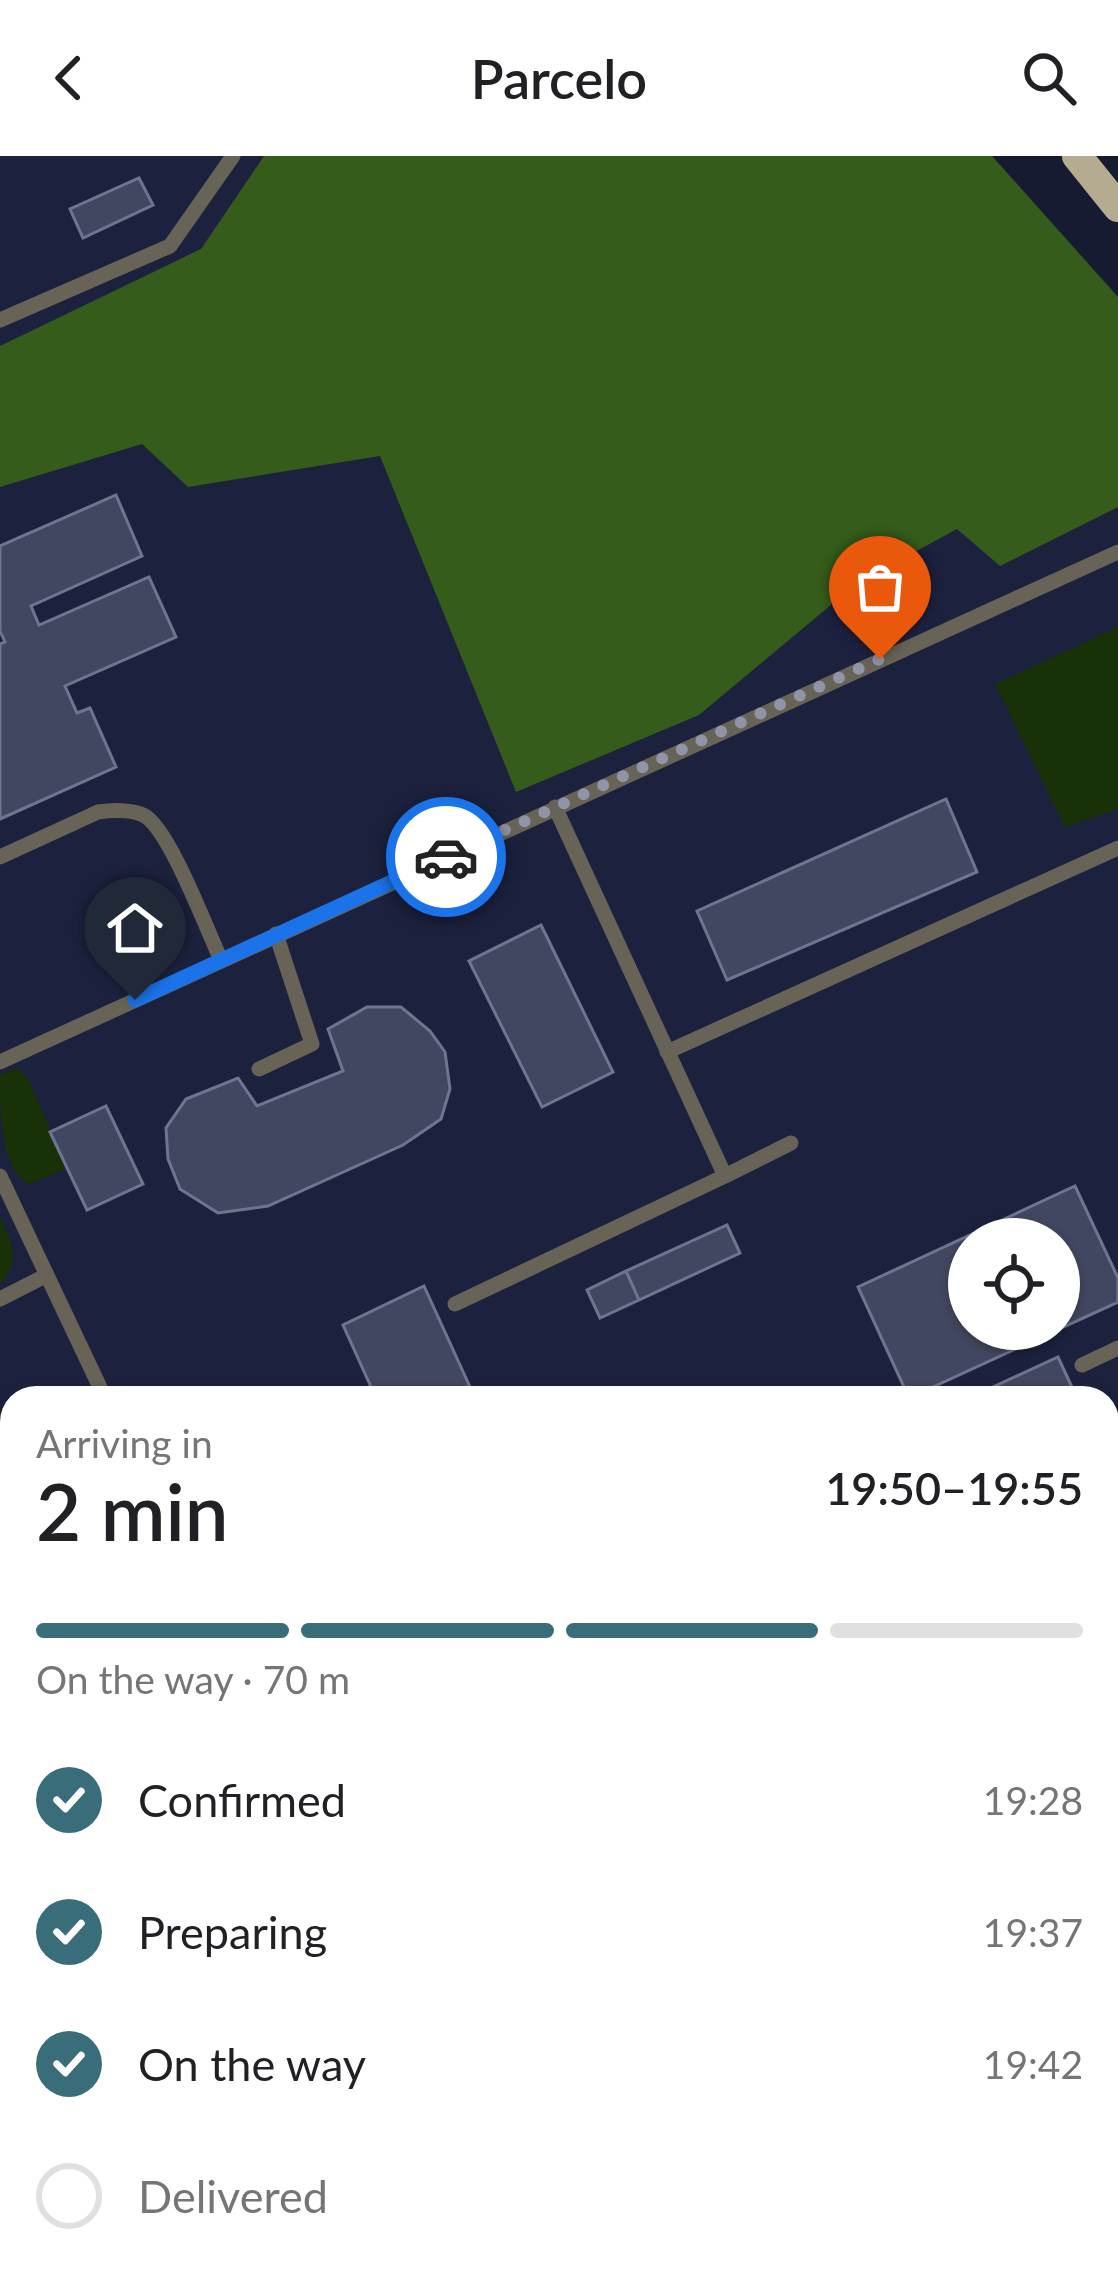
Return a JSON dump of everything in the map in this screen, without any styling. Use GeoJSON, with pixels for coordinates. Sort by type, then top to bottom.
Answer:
{"type":"FeatureCollection","features":[{"type":"Feature","properties":{"kind":"main road"},"geometry":{"type":"LineString","coordinates":[[1077,156],[1118,207]]}},
{"type":"Feature","properties":{"kind":"lane"},"geometry":{"type":"LineString","coordinates":[[0,320],[170,246],[224,161]]}},
{"type":"Feature","properties":{"kind":"lane"},"geometry":{"type":"LineString","coordinates":[[0,1062],[1118,552]]}},
{"type":"Feature","properties":{"kind":"lane"},"geometry":{"type":"LineString","coordinates":[[555,807],[725,1176]]}},
{"type":"Feature","properties":{"kind":"lane"},"geometry":{"type":"LineString","coordinates":[[0,857],[98,812],[143,814],[162,833],[221,960]]}},
{"type":"Feature","properties":{"kind":"lane"},"geometry":{"type":"LineString","coordinates":[[668,1052],[1118,848]]}},
{"type":"Feature","properties":{"kind":"lane"},"geometry":{"type":"LineString","coordinates":[[259,1069],[312,1044],[276,934]]}},
{"type":"Feature","properties":{"kind":"lane"},"geometry":{"type":"LineString","coordinates":[[455,1304],[791,1143]]}},
{"type":"Feature","properties":{"kind":"lane"},"geometry":{"type":"LineString","coordinates":[[0,1176],[99,1386]]}},
{"type":"Feature","properties":{"kind":"lane"},"geometry":{"type":"LineString","coordinates":[[0,1299],[47,1275]]}},
{"type":"Feature","properties":{"kind":"lane"},"geometry":{"type":"LineString","coordinates":[[1082,1365],[1118,1348]]}},
{"type":"Feature","properties":{"kind":"shaded area"},"geometry":{"type":"Polygon","coordinates":[[[0,156],[992,156],[1118,297],[1118,1386],[0,1386],[0,156]]]}},
{"type":"Feature","properties":{"kind":"green space"},"geometry":{"type":"Polygon","coordinates":[[[264,156],[992,156],[1118,297],[1118,507],[1000,566],[957,529],[856,584],[699,715],[516,792],[380,456],[188,487],[142,444],[0,487],[0,346],[201,249],[264,156]]]}},
{"type":"Feature","properties":{"kind":"green space"},"geometry":{"type":"Polygon","coordinates":[[[1118,627],[1118,809],[1065,827],[995,684],[1118,627]]]}},
{"type":"Feature","properties":{"kind":"green space"},"geometry":{"type":"Polygon","coordinates":[[[17,1068],[28,1079],[67,1168],[30,1184],[13,1167],[2,1121],[0,1075],[17,1068]]]}},
{"type":"Feature","properties":{"kind":"green space"},"geometry":{"type":"Polygon","coordinates":[[[0,1216],[12,1259],[0,1284],[0,1216]]]}},
{"type":"Feature","properties":{"kind":"building"},"geometry":{"type":"Polygon","coordinates":[[[139,178],[153,205],[83,238],[70,209],[139,178]]]}},
{"type":"Feature","properties":{"kind":"building"},"geometry":{"type":"Polygon","coordinates":[[[116,495],[142,556],[31,606],[39,625],[149,577],[176,637],[65,686],[77,713],[90,708],[116,767],[0,819],[0,644],[5,642],[0,631],[0,546],[116,495]]]}},
{"type":"Feature","properties":{"kind":"building"},"geometry":{"type":"Polygon","coordinates":[[[946,799],[977,872],[727,980],[697,911],[946,799]]]}},
{"type":"Feature","properties":{"kind":"building"},"geometry":{"type":"Polygon","coordinates":[[[541,925],[613,1072],[542,1107],[469,961],[541,925]]]}},
{"type":"Feature","properties":{"kind":"building"},"geometry":{"type":"Polygon","coordinates":[[[367,1007],[401,1007],[430,1031],[445,1052],[450,1089],[441,1119],[403,1145],[268,1206],[218,1213],[180,1189],[168,1159],[166,1128],[186,1099],[238,1078],[257,1106],[343,1071],[328,1029],[367,1007]]]}},
{"type":"Feature","properties":{"kind":"building"},"geometry":{"type":"Polygon","coordinates":[[[106,1106],[143,1184],[87,1210],[50,1132],[106,1106]]]}},
{"type":"Feature","properties":{"kind":"building"},"geometry":{"type":"Polygon","coordinates":[[[1075,1186],[1118,1278],[1118,1302],[1080,1319],[1080,1218],[1006,1218],[1075,1186]]]}},
{"type":"Feature","properties":{"kind":"building"},"geometry":{"type":"Polygon","coordinates":[[[727,1225],[740,1253],[639,1300],[626,1271],[727,1225]]]}},
{"type":"Feature","properties":{"kind":"building"},"geometry":{"type":"Polygon","coordinates":[[[948,1245],[948,1350],[1014,1350],[935,1386],[903,1386],[858,1287],[948,1245]]]}},
{"type":"Feature","properties":{"kind":"building"},"geometry":{"type":"Polygon","coordinates":[[[626,1271],[639,1300],[600,1318],[587,1290],[626,1271]]]}},
{"type":"Feature","properties":{"kind":"building"},"geometry":{"type":"Polygon","coordinates":[[[424,1286],[470,1386],[371,1386],[343,1325],[424,1286]]]}},
{"type":"Feature","properties":{"kind":"building"},"geometry":{"type":"Polygon","coordinates":[[[1058,1357],[1071,1386],[995,1386],[1058,1357]]]}},
{"type":"Feature","properties":{"kind":"way so far"},"geometry":{"type":"LineString","coordinates":[[446,857],[880,659]]}},
{"type":"Feature","properties":{"kind":"route"},"geometry":{"type":"LineString","coordinates":[[135,1000],[446,857]]}}]}
